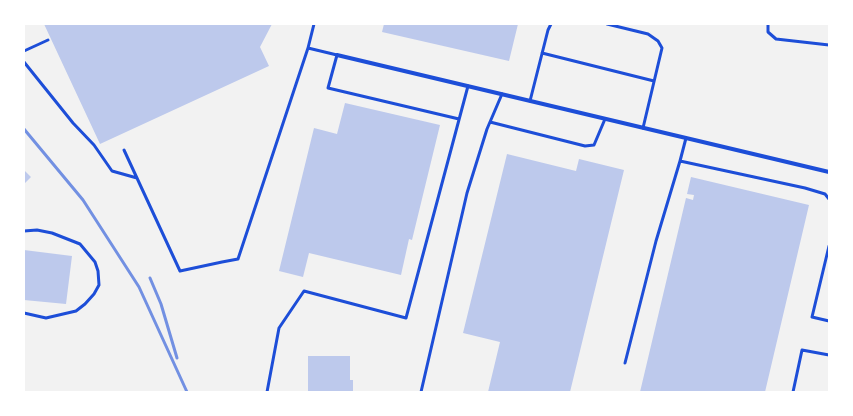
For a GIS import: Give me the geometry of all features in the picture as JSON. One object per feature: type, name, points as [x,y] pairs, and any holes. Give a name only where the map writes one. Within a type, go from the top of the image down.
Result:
[{"type":"street","points":[[338,55],[829,172]]},
{"type":"lane","points":[[124,150],[180,271],[238,259],[308,48],[314,24]]},
{"type":"lane","points":[[530,101],[548,30],[552,24]]},
{"type":"lane","points":[[607,24],[648,34],[658,41],[662,48],[643,128]]},
{"type":"lane","points":[[768,24],[768,32],[776,39],[829,45]]},
{"type":"lane","points":[[24,51],[48,40]]},
{"type":"lane","points":[[308,48],[338,55],[328,88],[459,119]]},
{"type":"lane","points":[[542,53],[654,81]]},
{"type":"lane","points":[[24,62],[73,123],[94,145],[112,171],[137,178]]},
{"type":"lane","points":[[268,392],[279,328],[304,291],[406,318],[468,86]]},
{"type":"lane","points":[[421,392],[467,193],[490,122],[502,94]]},
{"type":"lane","points":[[490,122],[585,146],[594,144],[605,119]]},
{"type":"lane","points":[[625,363],[656,241],[686,138]]},
{"type":"lane","points":[[680,160],[805,188],[825,194],[829,199]]},
{"type":"lane","points":[[24,231],[36,230],[52,233],[80,244],[95,262],[98,271],[99,285],[94,294],[76,311],[46,318],[24,313]]},
{"type":"lane","points":[[829,246],[812,317],[829,321]]},
{"type":"lane","points":[[793,392],[802,350],[829,355]]},
{"type":"building","points":[[44,24],[272,24],[260,47],[269,66],[100,144]]},
{"type":"building","points":[[384,24],[518,24],[509,61],[382,32]]},
{"type":"building","points":[[345,103],[440,125],[412,240],[409,239],[401,275],[309,253],[303,277],[279,271],[314,128],[337,134]]},
{"type":"building","points":[[507,154],[576,171],[579,159],[624,170],[570,392],[488,392],[500,342],[463,333]]},
{"type":"building","points":[[24,170],[31,177],[24,184]]},
{"type":"building","points":[[691,177],[809,205],[765,392],[640,392],[686,198],[693,200],[694,195],[687,194]]},
{"type":"building","points":[[24,250],[72,256],[66,304],[24,300]]},
{"type":"building","points":[[308,356],[350,356],[350,380],[353,380],[353,392],[308,392]]},
{"type":"railway","points":[[24,129],[83,200],[139,287],[187,392]]},
{"type":"railway","points":[[150,278],[161,304],[177,358]]}]
